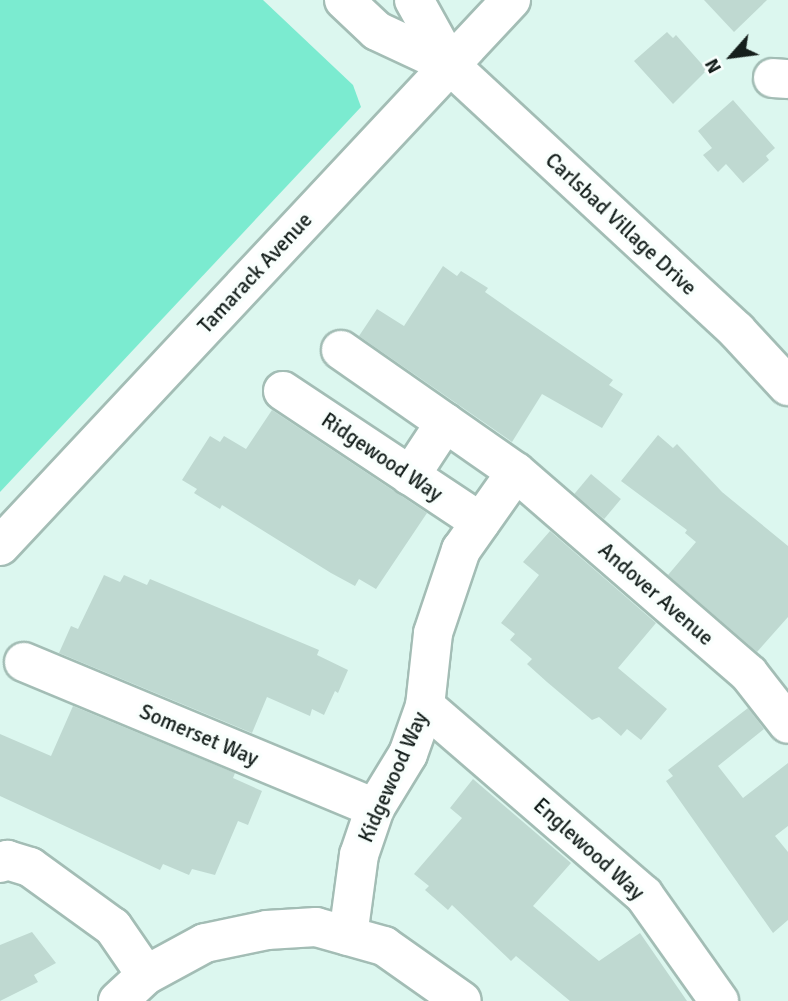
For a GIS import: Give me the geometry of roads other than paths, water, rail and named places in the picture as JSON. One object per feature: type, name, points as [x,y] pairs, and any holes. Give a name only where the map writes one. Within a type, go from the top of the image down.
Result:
[{"type":"street","name":"Carlsbad Village Drive","points":[[344,0],[377,30],[450,65],[737,331],[788,386]]},
{"type":"street","name":"Carlsbad Village Drive","points":[[414,0],[450,65]]},
{"type":"street","name":"Tamarack Avenue","points":[[0,546],[511,0]]},
{"type":"street","points":[[341,350],[516,472]]},
{"type":"street","name":"Ridgewood Way","points":[[283,391],[480,522]]},
{"type":"street","points":[[410,476],[445,423]]},
{"type":"street","name":"Kidgewood Way","points":[[348,936],[359,855],[375,808],[408,754],[425,706],[433,633],[461,550],[516,472]]},
{"type":"street","name":"Andover Avenue","points":[[516,472],[749,674],[788,724]]},
{"type":"street","name":"Somerset Way","points":[[24,662],[375,808]]},
{"type":"street","name":"Englewood Way","points":[[425,706],[644,895],[719,1001]]},
{"type":"street","points":[[0,863],[7,860],[30,867],[113,927],[146,975]]},
{"type":"street","points":[[117,1001],[146,975],[205,943],[267,930],[316,927],[384,946],[462,1001]]}]
